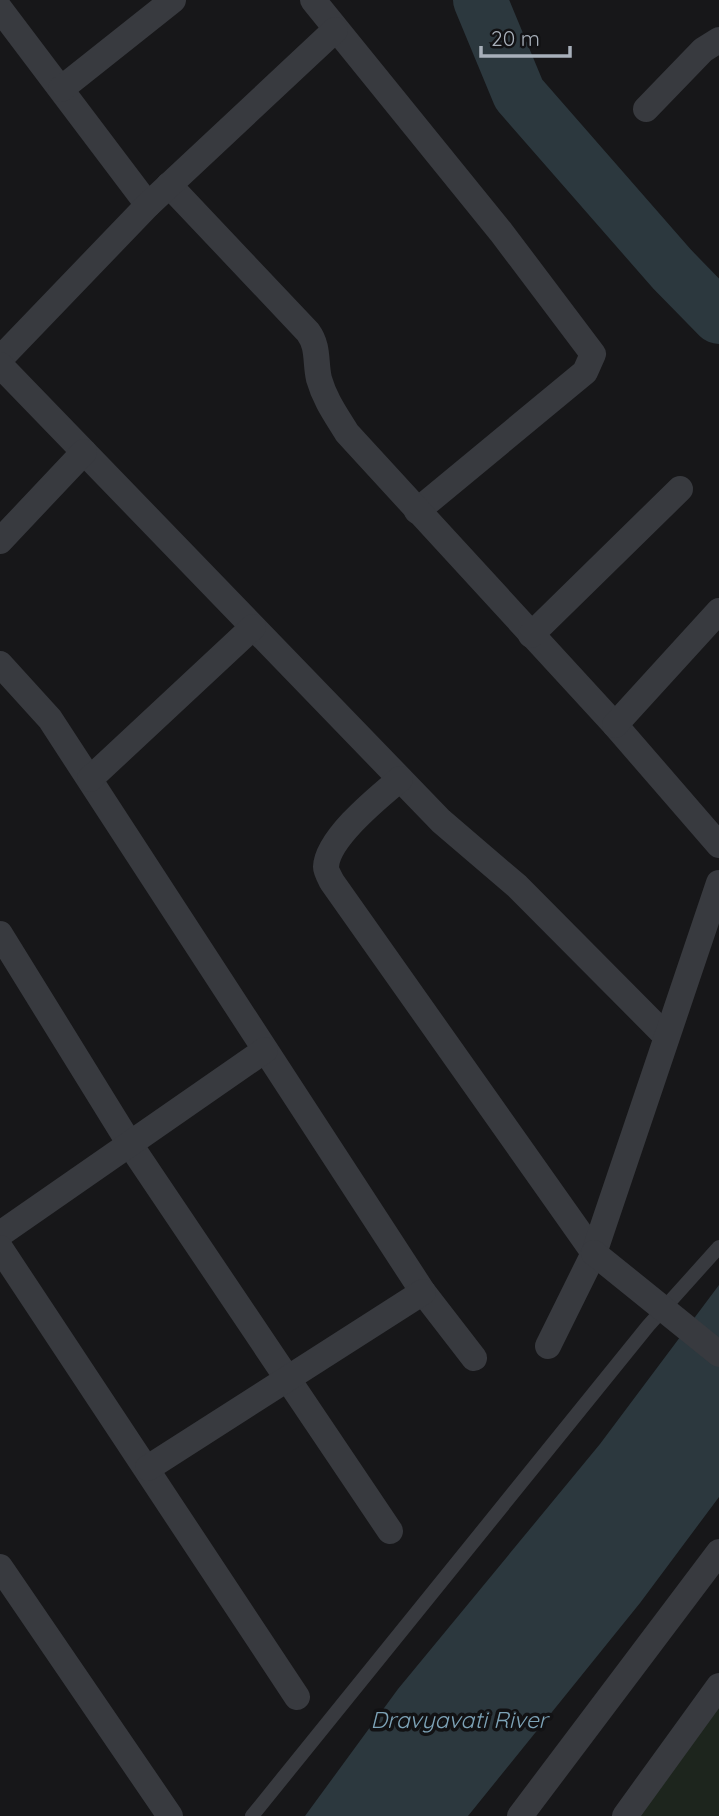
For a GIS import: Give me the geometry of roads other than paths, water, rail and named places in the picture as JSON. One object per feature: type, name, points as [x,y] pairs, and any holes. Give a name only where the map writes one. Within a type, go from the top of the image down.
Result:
[{"type":"street","points":[[61,89],[173,0]]},
{"type":"street","points":[[313,0],[501,232],[593,355],[585,372],[417,512]]},
{"type":"street","points":[[0,9],[148,205]]},
{"type":"street","points":[[0,359],[148,205],[335,30]]},
{"type":"street","points":[[646,109],[703,50],[719,40]]},
{"type":"street","points":[[169,185],[309,331],[315,342],[319,376],[326,401],[347,433],[615,726],[719,845]]},
{"type":"street","points":[[0,365],[441,821],[517,886],[665,1035]]},
{"type":"street","points":[[0,541],[84,452]]},
{"type":"street","points":[[531,635],[680,489]]},
{"type":"street","points":[[615,726],[719,611]]},
{"type":"street","points":[[90,779],[253,627]]},
{"type":"street","points":[[0,664],[50,719],[423,1292],[474,1358]]},
{"type":"street","points":[[400,779],[359,815],[330,853],[326,868],[332,882],[594,1253],[719,1354]]},
{"type":"street","points":[[548,1346],[594,1253],[665,1035],[719,883]]},
{"type":"street","points":[[0,934],[131,1146],[390,1531]]},
{"type":"street","points":[[0,1234],[131,1146],[265,1049]]},
{"type":"street","points":[[0,1248],[297,1697]]},
{"type":"street","points":[[148,1468],[423,1292]]},
{"type":"street","points":[[520,1816],[719,1552]]},
{"type":"street","points":[[0,1567],[170,1816]]},
{"type":"street","points":[[625,1816],[719,1686]]},
{"type":"lane","points":[[252,1816],[648,1326],[719,1247]]},
{"type":"water","name":"Dravyavati River","points":[[719,1285],[719,1497],[640,1603],[468,1816],[305,1816],[398,1689],[600,1444]]},
{"type":"waterway","points":[[480,0],[519,94],[672,269],[719,317]]}]
